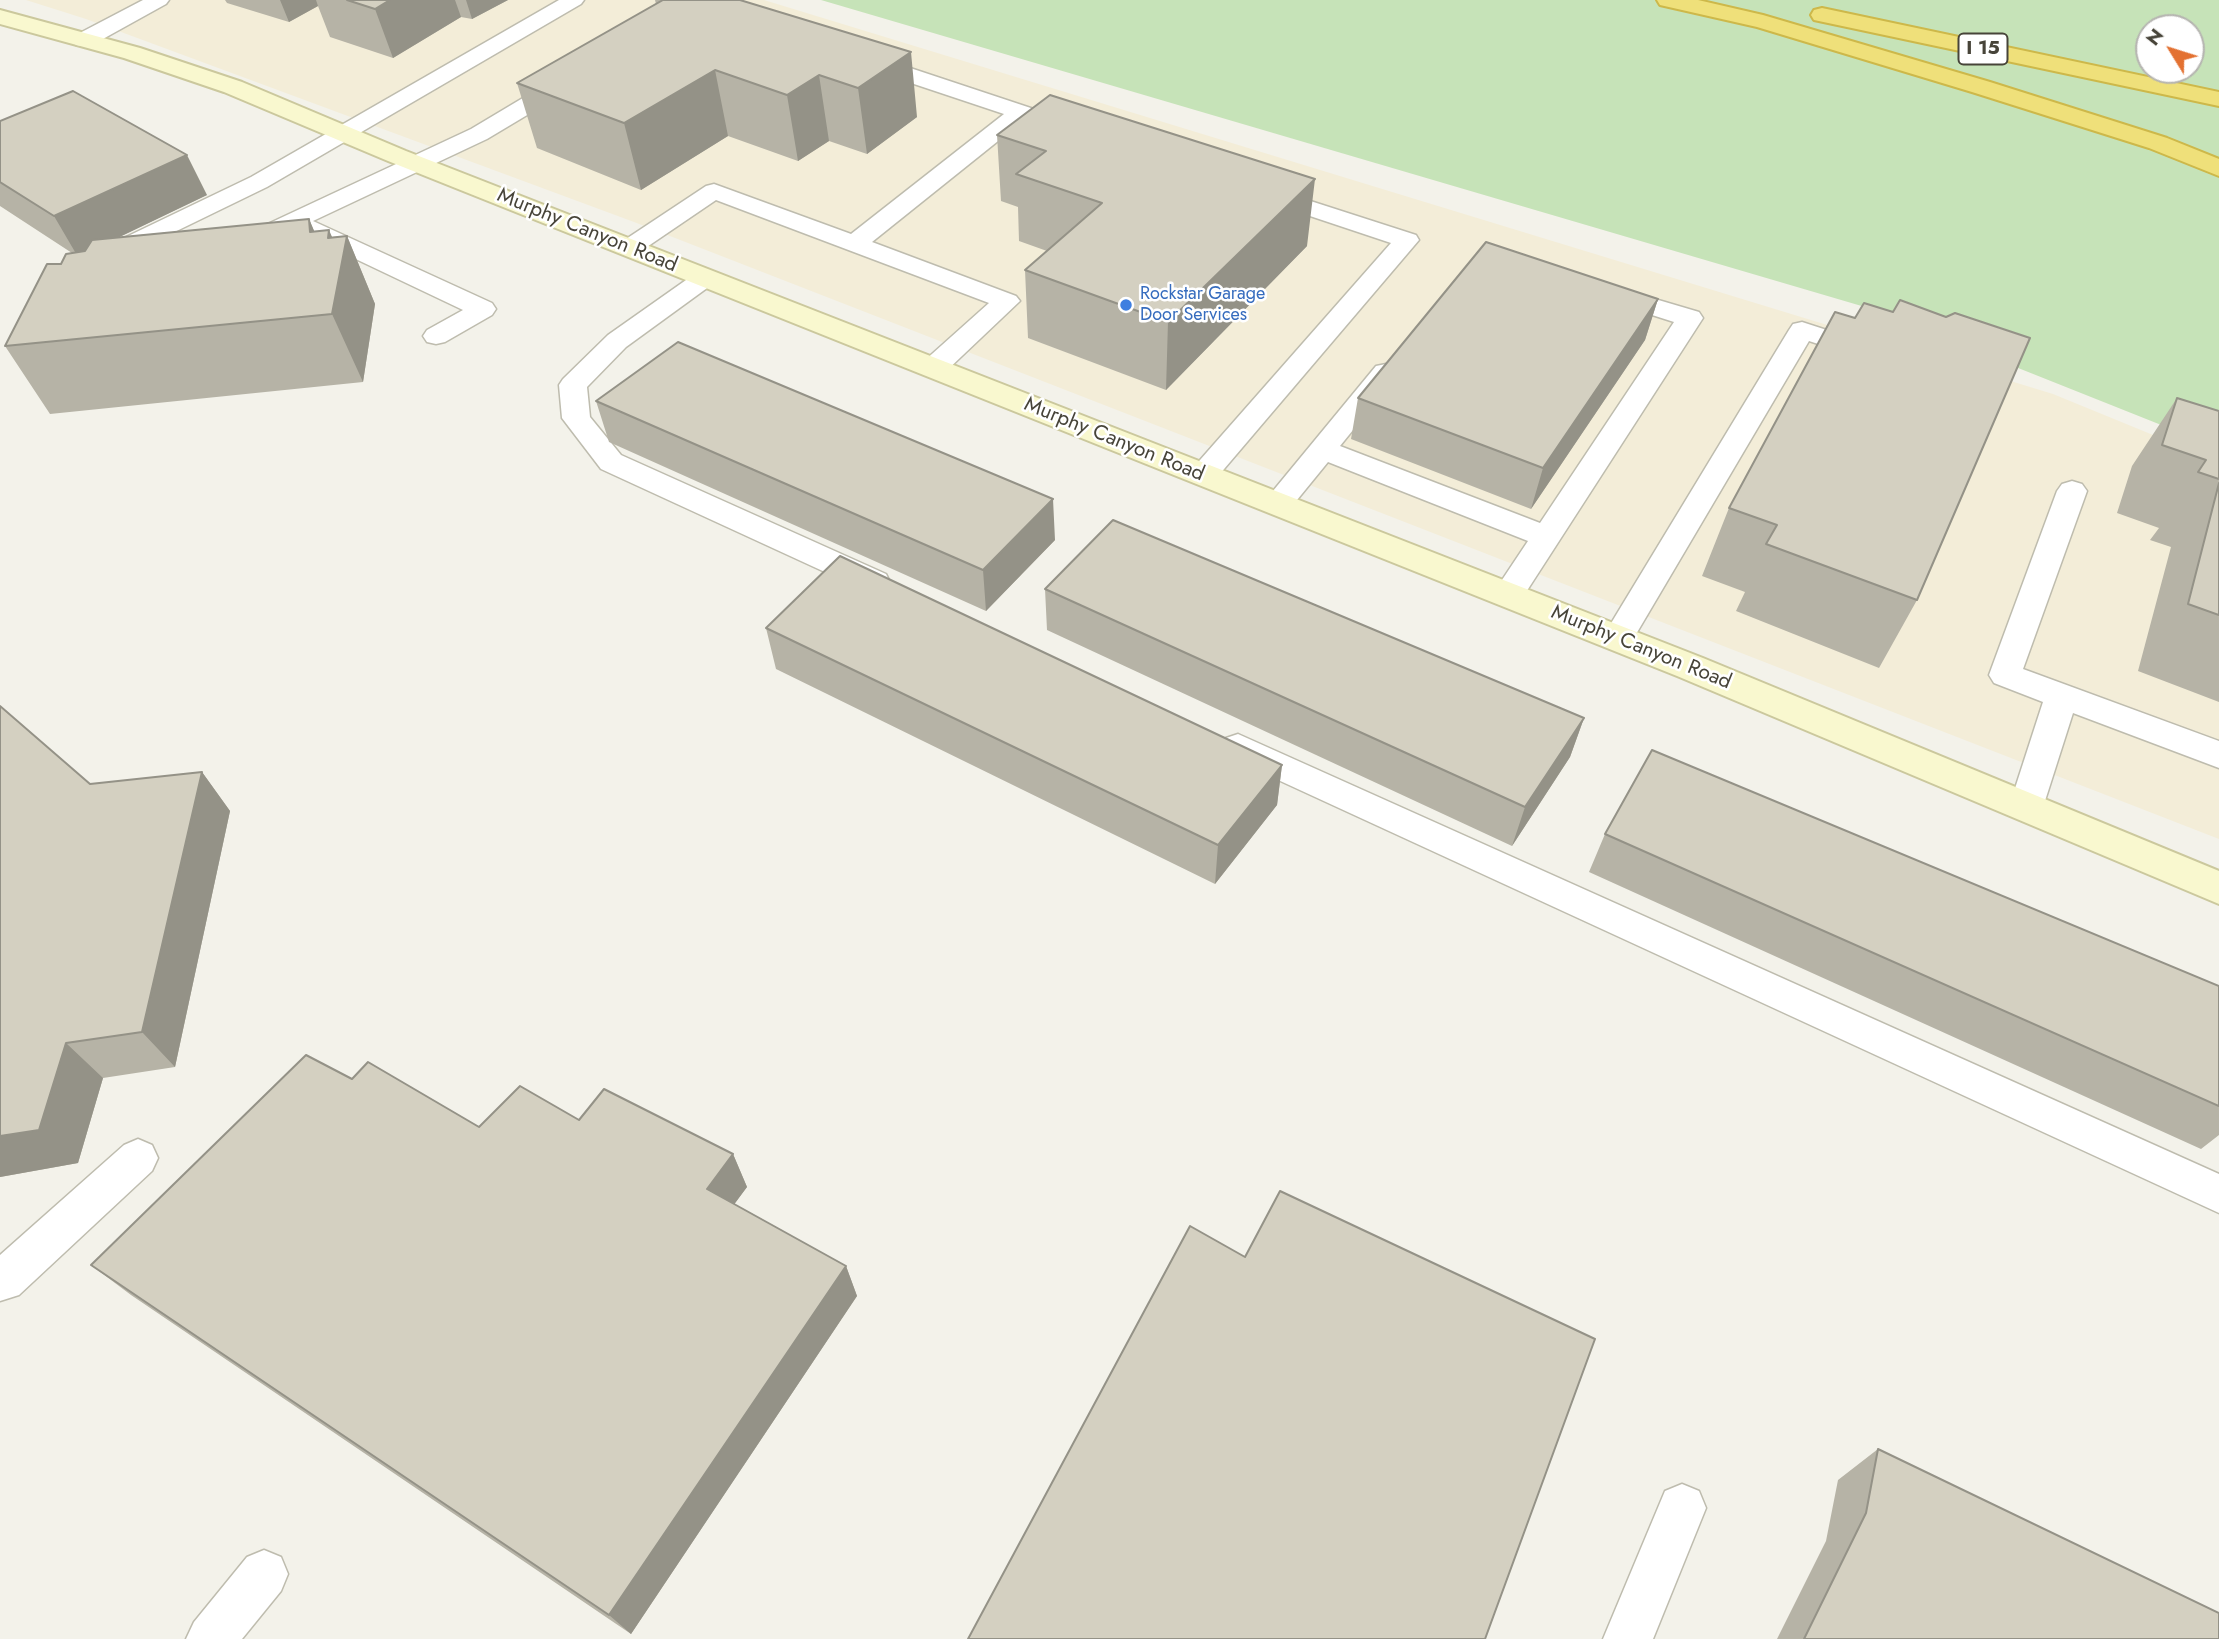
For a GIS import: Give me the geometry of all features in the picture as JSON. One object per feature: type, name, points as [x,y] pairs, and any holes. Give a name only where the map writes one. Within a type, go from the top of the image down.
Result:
[{"type":"highway","points":[[1668,0],[1763,22],[1981,87],[2158,143],[2219,168]]},
{"type":"highway","name":"I 15","points":[[1748,0],[2219,99]]},
{"type":"main road","name":"Murphy Canyon Road","points":[[0,17],[84,40],[233,87],[415,163],[1618,638],[2219,888]]},
{"type":"lane","points":[[84,40],[159,0]]},
{"type":"lane","points":[[102,257],[259,182],[574,0]]},
{"type":"lane","points":[[852,56],[1098,138]]},
{"type":"lane","points":[[233,250],[479,134],[582,73]]},
{"type":"lane","points":[[855,243],[1020,112]]},
{"type":"lane","points":[[1203,475],[1407,240],[1239,185]]},
{"type":"lane","points":[[629,248],[714,191],[1007,301],[933,368]]},
{"type":"lane","points":[[294,221],[483,309],[436,336]]},
{"type":"lane","points":[[705,278],[617,341],[573,385],[576,418],[611,462],[903,594]]},
{"type":"lane","points":[[1508,595],[1690,318],[1586,286]]},
{"type":"lane","points":[[1618,638],[1802,330],[1890,359]]},
{"type":"lane","points":[[1278,504],[1399,357]]},
{"type":"lane","points":[[1323,450],[1546,537]]},
{"type":"lane","points":[[2072,491],[2005,676],[2219,755]]},
{"type":"lane","points":[[2026,807],[2062,696]]},
{"type":"lane","points":[[1206,733],[2219,1194]]},
{"type":"lane","points":[[0,1280],[4,1280],[138,1158]]},
{"type":"lane","points":[[1628,1639],[1682,1508]]},
{"type":"lane","points":[[211,1639],[264,1574]]},
{"type":"shaded area","points":[[26,0],[764,0],[2053,394],[2219,462],[2219,839],[634,222],[86,19]]},
{"type":"green space","points":[[821,0],[2219,0],[2219,448],[1865,307]]},
{"type":"building","points":[[347,0],[390,0],[375,9]]},
{"type":"building","points":[[663,0],[740,0],[911,52],[858,88],[819,75],[787,95],[715,70],[624,123],[517,83]]},
{"type":"building","points":[[73,91],[187,155],[54,216],[0,182],[0,121]]},
{"type":"building","points":[[1050,95],[1315,179],[1168,322],[1025,270],[1102,203],[1016,174],[1046,151],[997,135]]},
{"type":"building","points":[[309,219],[310,232],[329,230],[328,238],[347,236],[332,314],[5,346],[47,264],[61,264],[66,254],[85,251],[92,240]]},
{"type":"building","points":[[1486,242],[1658,299],[1543,468],[1358,398]]},
{"type":"building","points":[[1900,300],[1946,317],[1955,313],[2030,338],[1917,600],[1766,544],[1777,525],[1729,508],[1835,312],[1855,318],[1864,303],[1893,312]]},
{"type":"building","points":[[678,342],[1053,499],[983,570],[596,401]]},
{"type":"building","points":[[2177,398],[2219,411],[2219,479],[2198,472],[2206,460],[2162,445]]},
{"type":"building","points":[[2219,483],[2219,615],[2188,604]]},
{"type":"building","points":[[1113,520],[1584,718],[1525,807],[1045,589]]},
{"type":"building","points":[[840,556],[1282,765],[1218,845],[766,628]]},
{"type":"building","points":[[0,706],[90,784],[202,772],[142,1032],[66,1043],[39,1130],[0,1136]]},
{"type":"building","points":[[1652,750],[2219,986],[2219,1106],[1605,834]]},
{"type":"building","points":[[306,1055],[352,1079],[368,1062],[479,1127],[520,1086],[579,1120],[604,1089],[733,1154],[707,1189],[846,1266],[609,1615],[91,1265]]},
{"type":"building","points":[[1280,1191],[1595,1339],[1485,1639],[968,1639],[1190,1226],[1245,1257]]},
{"type":"building","points":[[1878,1449],[2219,1613],[2219,1639],[1804,1639],[1866,1513]]},
{"type":"place","name":"Rockstar Garage Door Services","points":[[1126,305]]}]
